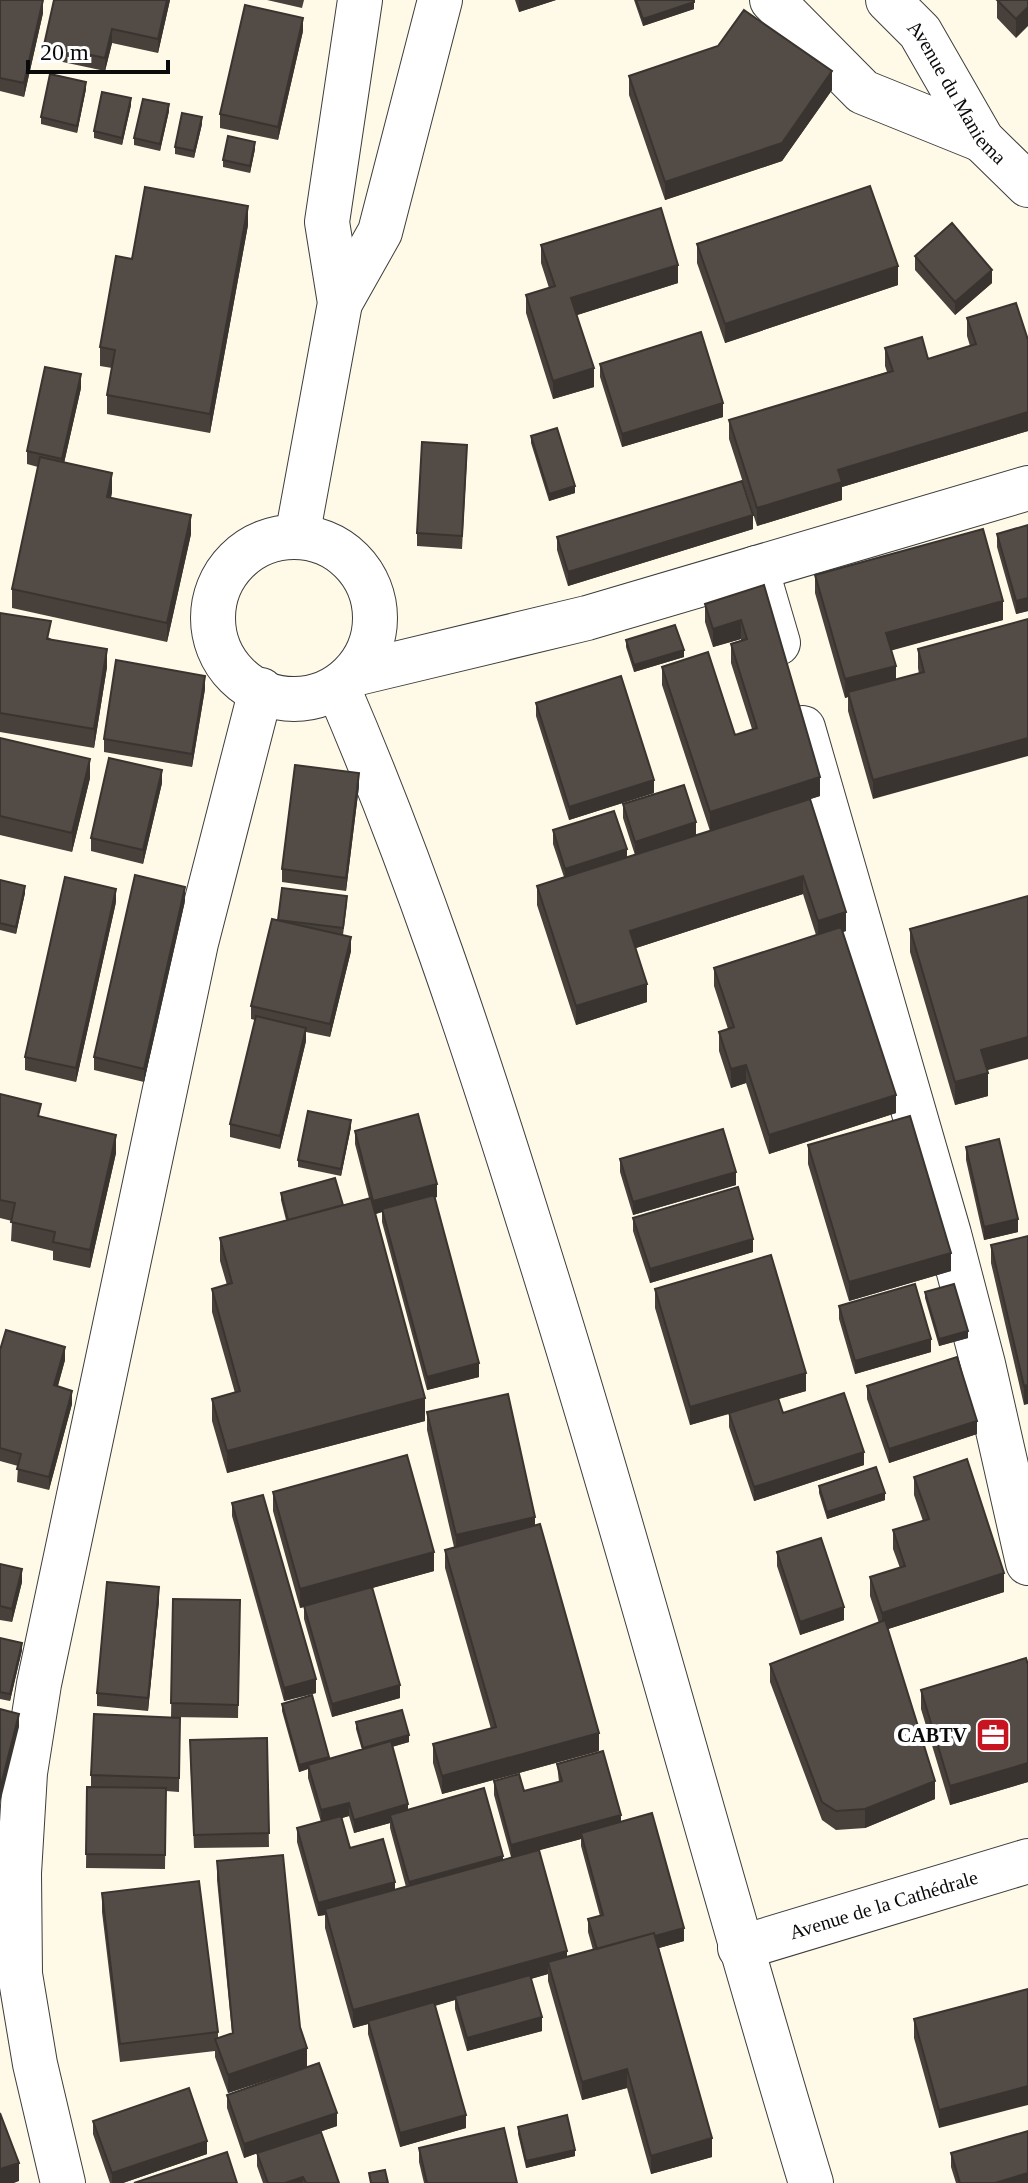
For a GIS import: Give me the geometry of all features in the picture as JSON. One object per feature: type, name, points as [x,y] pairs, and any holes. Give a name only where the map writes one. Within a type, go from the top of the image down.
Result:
[{"type":"street","points":[[340,303],[327,222],[360,0]]},
{"type":"street","points":[[297,537],[340,303],[380,232],[440,0]]},
{"type":"street","points":[[772,0],[863,92],[982,140]]},
{"type":"street","name":"Avenue du Maniema","points":[[888,0],[920,32],[982,140],[1028,185]]},
{"type":"street","points":[[346,681],[369,652],[376,627],[374,600],[364,575],[346,556],[323,542],[297,537],[268,541],[242,554],[223,576],[213,603],[214,632],[224,660],[242,682],[294,700],[320,696],[346,681],[587,618],[1028,488]]},
{"type":"street","points":[[756,568],[949,1234],[983,1364],[1028,1563]]},
{"type":"street","points":[[346,681],[503,1138],[590,1414],[740,1948],[811,2183]]},
{"type":"street","points":[[63,2183],[35,2064],[20,1974],[19,1873],[25,1773],[39,1684],[193,958],[261,690]]},
{"type":"street","name":"Avenue de la Cathédrale","points":[[740,1948],[1028,1861]]},
{"type":"building","points":[[0,0],[43,0],[24,83],[0,78]]},
{"type":"building","points":[[54,0],[167,0],[158,39],[112,29],[105,58],[44,45]]},
{"type":"building","points":[[636,0],[694,0],[694,2],[643,19]]},
{"type":"building","points":[[997,0],[1028,0],[1028,7],[1016,19]]},
{"type":"building","points":[[245,5],[303,18],[278,127],[220,114]]},
{"type":"building","points":[[744,10],[832,71],[782,143],[665,182],[629,76],[718,46]]},
{"type":"building","points":[[50,74],[86,82],[77,126],[41,117]]},
{"type":"building","points":[[102,92],[131,98],[122,138],[94,131]]},
{"type":"building","points":[[143,99],[169,104],[160,144],[134,138]]},
{"type":"building","points":[[182,113],[202,117],[194,151],[175,147]]},
{"type":"building","points":[[228,136],[255,142],[250,166],[223,160]]},
{"type":"building","points":[[870,186],[898,266],[725,324],[697,244]]},
{"type":"building","points":[[145,187],[248,206],[210,414],[107,395],[115,350],[100,347],[116,256],[132,259]]},
{"type":"building","points":[[661,208],[678,265],[571,298],[594,368],[553,381],[526,295],[555,286],[541,245]]},
{"type":"building","points":[[952,223],[992,270],[955,302],[915,256]]},
{"type":"building","points":[[1016,303],[1028,340],[1028,412],[838,470],[842,482],[757,508],[729,420],[893,371],[885,348],[922,337],[928,359],[976,344],[967,318]]},
{"type":"building","points":[[701,332],[723,403],[622,434],[600,364]]},
{"type":"building","points":[[45,367],[81,374],[62,459],[27,451]]},
{"type":"building","points":[[557,428],[575,486],[549,494],[531,436]]},
{"type":"building","points":[[422,442],[467,445],[462,536],[417,533]]},
{"type":"building","points":[[40,457],[112,473],[107,497],[191,515],[167,623],[12,589]]},
{"type":"building","points":[[742,481],[753,515],[568,572],[557,537]]},
{"type":"building","points":[[1028,525],[1028,598],[1016,601],[997,534]]},
{"type":"building","points":[[983,529],[1003,601],[886,633],[896,666],[845,679],[815,575]]},
{"type":"building","points":[[764,585],[820,777],[710,812],[662,667],[708,652],[735,735],[757,728],[731,644],[747,639],[741,620],[713,629],[705,604]]},
{"type":"building","points":[[0,613],[51,621],[47,639],[107,649],[94,729],[0,713]]},
{"type":"building","points":[[1028,619],[1028,738],[873,780],[848,692],[924,672],[918,649]]},
{"type":"building","points":[[675,625],[684,650],[634,665],[626,640]]},
{"type":"building","points":[[116,660],[205,676],[192,754],[104,739]]},
{"type":"building","points":[[621,676],[654,780],[569,807],[536,703]]},
{"type":"building","points":[[0,738],[90,759],[72,833],[0,816]]},
{"type":"building","points":[[109,758],[162,770],[143,850],[91,838]]},
{"type":"building","points":[[295,765],[359,773],[346,878],[282,869]]},
{"type":"building","points":[[684,785],[696,822],[635,842],[623,804]]},
{"type":"building","points":[[810,799],[846,912],[818,921],[803,876],[630,931],[647,984],[576,1006],[537,886]]},
{"type":"building","points":[[614,811],[627,849],[565,869],[553,830]]},
{"type":"building","points":[[135,875],[185,887],[144,1069],[94,1057]]},
{"type":"building","points":[[65,877],[116,889],[76,1068],[25,1057]]},
{"type":"building","points":[[0,880],[25,886],[16,927],[0,923]]},
{"type":"building","points":[[282,888],[347,896],[343,928],[278,920]]},
{"type":"building","points":[[1028,896],[1028,1037],[981,1050],[988,1073],[955,1082],[910,929]]},
{"type":"building","points":[[272,919],[351,937],[330,1024],[251,1006]]},
{"type":"building","points":[[841,927],[896,1095],[769,1135],[746,1065],[731,1069],[719,1032],[734,1027],[714,968]]},
{"type":"building","points":[[256,1016],[306,1028],[280,1136],[230,1124]]},
{"type":"building","points":[[0,1094],[41,1104],[38,1116],[116,1135],[90,1250],[53,1242],[55,1232],[11,1222],[15,1203],[0,1200]]},
{"type":"building","points":[[308,1111],[351,1120],[341,1169],[298,1160]]},
{"type":"building","points":[[418,1114],[437,1184],[373,1201],[355,1131]]},
{"type":"building","points":[[910,1116],[951,1253],[849,1282],[808,1145]]},
{"type":"building","points":[[723,1129],[736,1172],[633,1202],[620,1159]]},
{"type":"building","points":[[999,1139],[1018,1219],[984,1227],[966,1147]]},
{"type":"building","points":[[335,1178],[343,1205],[288,1220],[281,1193]]},
{"type":"building","points":[[738,1187],[753,1239],[650,1269],[633,1218]]},
{"type":"building","points":[[434,1195],[479,1363],[427,1377],[382,1209]]},
{"type":"building","points":[[371,1198],[425,1398],[227,1451],[212,1399],[240,1391],[212,1289],[232,1283],[220,1238]]},
{"type":"building","points":[[1028,1236],[1028,1385],[1024,1386],[991,1245]]},
{"type":"building","points":[[771,1255],[806,1373],[690,1407],[655,1289]]},
{"type":"building","points":[[915,1284],[931,1339],[855,1361],[839,1306]]},
{"type":"building","points":[[954,1284],[968,1331],[939,1339],[925,1292]]},
{"type":"building","points":[[6,1330],[65,1347],[54,1385],[72,1391],[49,1477],[17,1469],[21,1454],[0,1448],[0,1350]]},
{"type":"building","points":[[957,1357],[977,1421],[889,1449],[867,1386]]},
{"type":"building","points":[[844,1393],[864,1452],[754,1487],[729,1413],[778,1398],[783,1413]]},
{"type":"building","points":[[508,1394],[535,1517],[456,1535],[427,1412]]},
{"type":"building","points":[[407,1455],[434,1552],[300,1589],[273,1492]]},
{"type":"building","points":[[967,1459],[1004,1573],[882,1613],[870,1577],[905,1566],[893,1530],[929,1519],[914,1477]]},
{"type":"building","points":[[876,1467],[885,1493],[827,1512],[819,1486]]},
{"type":"building","points":[[263,1495],[316,1679],[284,1688],[232,1503]]},
{"type":"building","points":[[540,1524],[599,1733],[442,1776],[433,1744],[496,1727],[445,1550]]},
{"type":"building","points":[[821,1538],[844,1607],[800,1622],[777,1552]]},
{"type":"building","points":[[0,1564],[22,1569],[12,1609],[0,1606]]},
{"type":"building","points":[[107,1582],[159,1587],[148,1698],[97,1693]]},
{"type":"building","points":[[372,1587],[400,1685],[332,1704],[304,1606]]},
{"type":"building","points":[[173,1599],[240,1600],[238,1705],[171,1703]]},
{"type":"building","points":[[885,1620],[935,1781],[865,1809],[836,1811],[822,1802],[770,1664]]},
{"type":"building","points":[[0,1638],[22,1643],[10,1694],[0,1692]]},
{"type":"building","points":[[1026,1658],[1028,1763],[950,1786],[921,1690]]},
{"type":"building","points":[[312,1695],[329,1757],[299,1765],[282,1704]]},
{"type":"building","points":[[0,1709],[19,1714],[0,1789]]},
{"type":"building","points":[[402,1710],[409,1735],[363,1748],[356,1722]]},
{"type":"building","points":[[94,1714],[180,1718],[179,1778],[91,1775]]},
{"type":"building","points":[[267,1738],[269,1833],[194,1835],[190,1740]]},
{"type":"building","points":[[391,1741],[408,1804],[354,1820],[349,1803],[321,1810],[308,1765]]},
{"type":"building","points":[[603,1751],[621,1815],[511,1845],[494,1781],[519,1774],[524,1791],[562,1781],[557,1764]]},
{"type":"building","points":[[87,1787],[166,1788],[165,1855],[86,1854]]},
{"type":"building","points":[[484,1788],[503,1856],[409,1882],[390,1815]]},
{"type":"building","points":[[652,1813],[684,1928],[597,1949],[588,1919],[603,1915],[581,1833]]},
{"type":"building","points":[[341,1816],[350,1848],[383,1839],[395,1882],[318,1903],[297,1828]]},
{"type":"building","points":[[539,1850],[567,1951],[353,2010],[325,1909]]},
{"type":"building","points":[[283,1855],[300,2027],[307,2048],[228,2075],[215,2039],[233,2033],[217,1861]]},
{"type":"building","points":[[199,1881],[218,2032],[120,2044],[102,1893]]},
{"type":"building","points":[[654,1933],[712,2138],[651,2156],[627,2069],[582,2082],[548,1962]]},
{"type":"building","points":[[530,1975],[542,2017],[467,2038],[455,1996]]},
{"type":"building","points":[[1028,1989],[1028,2086],[939,2110],[914,2019]]},
{"type":"building","points":[[434,2002],[466,2115],[400,2133],[368,2021]]},
{"type":"building","points":[[319,2063],[337,2113],[244,2144],[227,2095]]},
{"type":"building","points":[[189,2088],[207,2141],[112,2173],[93,2121]]},
{"type":"building","points":[[0,2113],[19,2163],[0,2169]]},
{"type":"building","points":[[567,2115],[575,2150],[526,2161],[518,2127]]},
{"type":"building","points":[[504,2128],[517,2183],[427,2183],[419,2148]]},
{"type":"building","points":[[1028,2131],[1028,2173],[995,2183],[960,2183],[951,2153]]},
{"type":"building","points":[[321,2132],[339,2183],[306,2183],[303,2177],[285,2183],[268,2183],[257,2153]]},
{"type":"building","points":[[227,2152],[237,2183],[134,2183]]},
{"type":"building","points":[[385,2170],[388,2183],[371,2183],[369,2173]]},
{"type":"place","name":"CABTV","points":[[993,1735]]}]
